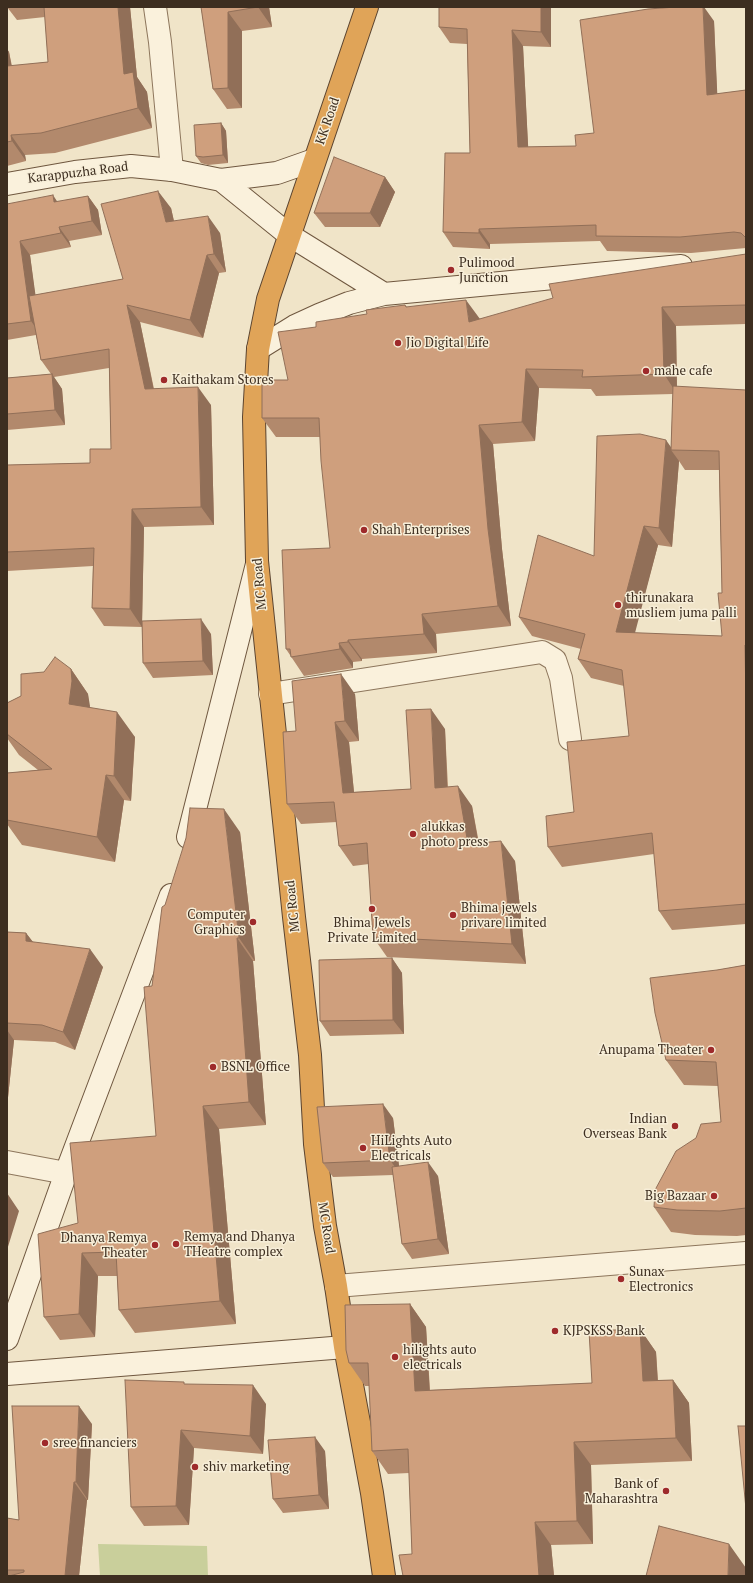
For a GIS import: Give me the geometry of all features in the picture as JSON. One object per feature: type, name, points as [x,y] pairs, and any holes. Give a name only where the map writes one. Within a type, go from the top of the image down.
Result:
[{"type":"highway","name":"KK Road","points":[[289,236],[367,7]]},
{"type":"highway","name":"MC Road","points":[[289,236],[268,299],[258,349],[254,417],[257,561],[270,694],[310,1055],[315,1144],[325,1226],[345,1347],[372,1494],[384,1576]]},
{"type":"main road","points":[[155,7],[160,42],[172,170]]},
{"type":"main road","name":"Karappuzha Road","points":[[7,184],[75,172],[131,166],[172,170],[221,180],[277,173],[314,160]]},
{"type":"main road","name":"Karappuzha Road","points":[[221,180],[289,236],[384,294]]},
{"type":"main road","points":[[258,349],[295,326],[319,315],[350,303],[384,294],[699,264]]},
{"type":"main road","points":[[184,853],[257,561]]},
{"type":"main road","points":[[270,694],[542,652],[555,660],[561,678],[570,739]]},
{"type":"main road","points":[[7,1339],[66,1173],[178,876]]},
{"type":"main road","points":[[7,1162],[66,1173]]},
{"type":"main road","points":[[336,1286],[746,1253]]},
{"type":"main road","points":[[7,1374],[345,1347]]},
{"type":"green space","points":[[98,1544],[207,1546],[208,1576],[100,1576]]},
{"type":"building","points":[[44,7],[118,7],[124,74],[133,72],[138,108],[41,133],[11,135],[12,141],[7,142],[7,66],[48,62]]},
{"type":"building","points":[[201,7],[258,7],[228,12],[228,88],[213,89]]},
{"type":"building","points":[[439,7],[541,7],[541,32],[512,30],[518,147],[576,146],[575,135],[594,133],[580,20],[648,9],[703,7],[707,95],[746,90],[746,238],[741,233],[734,232],[680,237],[596,236],[596,225],[479,229],[479,233],[443,232],[445,153],[470,153],[467,29],[439,27]]},
{"type":"building","points":[[221,123],[223,155],[203,157],[196,156],[194,125]]},
{"type":"building","points":[[334,157],[385,177],[370,213],[314,213]]},
{"type":"building","points":[[158,191],[166,222],[208,216],[214,254],[207,255],[190,320],[127,305],[145,389],[198,387],[201,507],[132,509],[130,609],[92,608],[94,548],[7,552],[7,465],[90,463],[90,449],[111,449],[109,349],[41,360],[29,296],[123,279],[101,204]]},
{"type":"building","points":[[53,195],[54,202],[88,196],[92,221],[59,227],[61,233],[20,241],[31,321],[7,324],[7,204]]},
{"type":"building","points":[[746,254],[746,305],[662,307],[664,374],[582,377],[583,370],[526,369],[522,422],[479,425],[488,529],[498,606],[422,614],[424,634],[348,640],[348,642],[339,643],[340,649],[291,657],[290,649],[286,649],[282,550],[330,548],[321,461],[319,418],[262,418],[262,380],[288,380],[278,332],[316,327],[316,322],[367,314],[366,310],[466,300],[469,322],[553,298],[549,284]]},
{"type":"building","points":[[52,374],[55,410],[7,414],[7,378]]},
{"type":"building","points":[[673,386],[746,390],[746,904],[659,911],[652,833],[548,847],[546,816],[574,812],[567,742],[629,736],[622,670],[578,659],[585,634],[519,617],[538,535],[594,556],[597,436],[640,434],[666,440],[659,528],[644,526],[616,632],[722,636],[718,593],[722,593],[719,451],[671,450]]},
{"type":"building","points":[[201,619],[203,661],[143,663],[142,621]]},
{"type":"building","points":[[55,657],[71,669],[72,681],[69,704],[117,712],[114,776],[106,775],[97,837],[7,820],[7,773],[52,769],[7,734],[7,703],[21,696],[21,674],[44,672]]},
{"type":"building","points":[[341,674],[345,721],[335,722],[343,793],[411,789],[406,710],[431,709],[435,788],[458,786],[468,844],[501,841],[512,944],[373,937],[367,843],[339,846],[334,802],[287,804],[283,732],[296,731],[292,681]]},
{"type":"building","points":[[190,808],[224,809],[239,938],[237,938],[249,1102],[203,1106],[220,1301],[119,1310],[116,1252],[82,1253],[79,1314],[44,1317],[38,1234],[78,1223],[70,1143],[156,1136],[144,987],[152,986],[162,907],[165,905],[186,838]]},
{"type":"building","points":[[7,932],[26,933],[26,941],[90,949],[63,1032],[42,1025],[7,1023]]},
{"type":"building","points":[[392,958],[393,1020],[320,1021],[319,960]]},
{"type":"building","points":[[746,965],[746,1208],[720,1211],[677,1210],[654,1207],[655,1190],[676,1151],[696,1138],[701,1124],[721,1122],[716,1062],[666,1060],[655,1013],[650,978]]},
{"type":"building","name":"HiLights Auto Electricals","points":[[383,1104],[390,1160],[323,1163],[317,1107]]},
{"type":"building","points":[[428,1162],[438,1239],[402,1244],[392,1167]]},
{"type":"building","points":[[410,1304],[415,1391],[592,1383],[589,1331],[640,1329],[643,1381],[673,1380],[676,1438],[574,1442],[577,1521],[535,1522],[539,1576],[403,1576],[399,1555],[412,1554],[408,1449],[372,1451],[368,1363],[349,1363],[346,1350],[345,1305]]},
{"type":"building","points":[[125,1380],[184,1382],[184,1384],[253,1385],[250,1436],[181,1430],[176,1506],[131,1507]]},
{"type":"building","points":[[12,1406],[79,1406],[76,1482],[74,1482],[65,1576],[9,1576],[24,1572],[24,1570],[7,1570],[7,1518],[19,1520]]},
{"type":"building","points":[[738,1426],[746,1426],[746,1509]]},
{"type":"building","points":[[315,1437],[319,1495],[273,1499],[268,1440]]},
{"type":"building","points":[[659,1526],[729,1544],[728,1576],[646,1576]]},
{"type":"place","name":"Pulimood Junction","points":[[451,270]]},
{"type":"place","name":"Jio Digital Life","points":[[398,343]]},
{"type":"place","name":"mahe cafe","points":[[646,371]]},
{"type":"place","name":"Kaithakam Stores","points":[[164,380]]},
{"type":"place","name":"Shah Enterprises","points":[[364,530]]},
{"type":"place","name":"thirunakara musliem juma palli","points":[[618,605]]},
{"type":"place","name":"alukkas photo press","points":[[413,834]]},
{"type":"place","name":"Bhima Jewels Private Limited","points":[[372,909]]},
{"type":"place","name":"Bhima jewels privare limited","points":[[453,915]]},
{"type":"place","name":"Computer Graphics","points":[[253,922]]},
{"type":"place","name":"Anupama Theater","points":[[711,1050]]},
{"type":"place","name":"BSNL Office","points":[[213,1067]]},
{"type":"place","name":"Indian Overseas Bank","points":[[675,1126]]},
{"type":"place","name":"HiLights Auto Electricals","points":[[363,1148]]},
{"type":"place","name":"Big Bazaar","points":[[714,1196]]},
{"type":"place","name":"Remya and Dhanya THeatre complex","points":[[176,1244]]},
{"type":"place","name":"Dhanya Remya Theater","points":[[155,1245]]},
{"type":"place","name":"Sunax Electronics","points":[[621,1279]]},
{"type":"place","name":"KJPSKSS Bank","points":[[555,1331]]},
{"type":"place","name":"hilights auto electricals","points":[[395,1357]]},
{"type":"place","name":"sree financiers","points":[[45,1443]]},
{"type":"place","name":"shiv marketing","points":[[195,1467]]},
{"type":"place","name":"Bank of Maharashtra","points":[[666,1491]]}]
